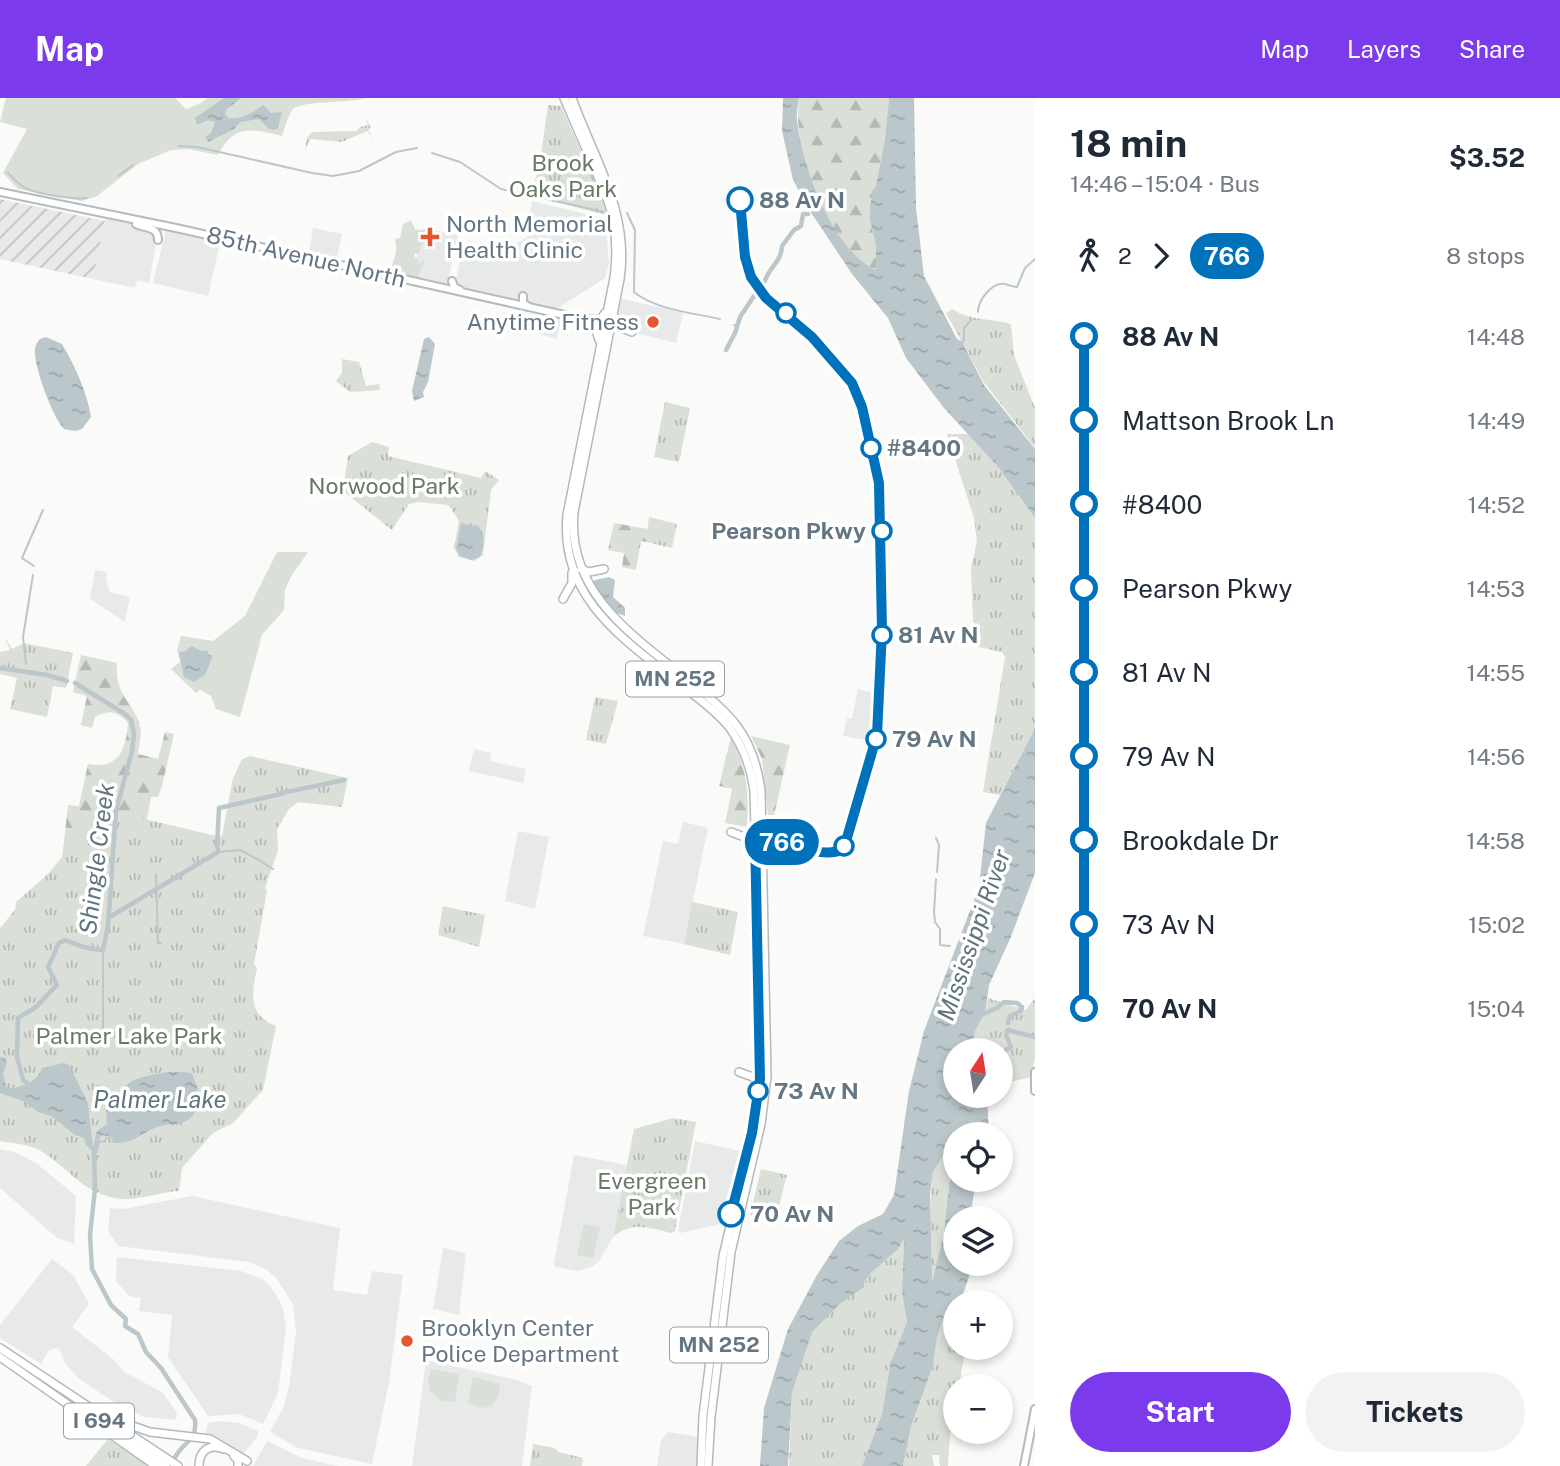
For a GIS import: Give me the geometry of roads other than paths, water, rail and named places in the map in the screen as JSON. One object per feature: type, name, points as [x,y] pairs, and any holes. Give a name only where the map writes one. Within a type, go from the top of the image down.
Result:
[{"type":"highway","name":"MN 252","points":[[564,98],[612,211],[616,251],[607,328],[573,512],[573,538],[579,565],[589,588],[612,617],[714,702],[736,724],[749,746],[758,770],[761,791],[768,1051],[766,1088],[758,1138],[730,1257],[712,1406],[708,1466]]},
{"type":"highway","name":"MN 252","points":[[572,101],[611,192],[619,218],[622,261],[613,311],[597,360],[569,502],[567,545],[573,572],[583,593],[607,623],[723,720],[745,754],[754,789],[761,1051],[759,1086],[752,1133],[724,1251],[704,1409],[701,1466]]},
{"type":"highway","points":[[573,317],[601,319],[609,303]]},
{"type":"highway","points":[[613,311],[615,324],[632,332]]},
{"type":"highway","points":[[581,323],[598,332],[597,360]]},
{"type":"highway","points":[[563,598],[573,579],[567,545]]},
{"type":"highway","points":[[579,565],[587,572],[604,569]]},
{"type":"highway","points":[[572,590],[583,593]]},
{"type":"highway","points":[[741,831],[748,831],[753,827],[754,789]]},
{"type":"highway","points":[[762,822],[767,835],[785,845],[770,847],[764,861]]},
{"type":"highway","points":[[731,832],[750,841],[757,883]]},
{"type":"highway","points":[[739,1072],[756,1079],[759,1086]]},
{"type":"highway","points":[[0,1348],[171,1464]]},
{"type":"highway","points":[[0,1357],[156,1466]]},
{"type":"highway","name":"I 694","points":[[31,1378],[171,1464]]},
{"type":"highway","points":[[58,1386],[132,1427],[153,1433],[194,1436],[216,1442],[235,1455]]},
{"type":"highway","points":[[199,1466],[202,1453],[210,1447],[220,1447],[245,1461]]},
{"type":"main road","name":"85th Avenue North","points":[[0,194],[607,328]]},
{"type":"main road","name":"85th Avenue North","points":[[0,194],[198,233],[573,317],[607,328]]},
{"type":"main road","points":[[136,224],[153,229],[158,233],[158,240]]},
{"type":"main road","points":[[452,281],[457,290],[488,299]]},
{"type":"main road","points":[[523,296],[524,305],[544,312]]},
{"type":"main road","points":[[1035,1072],[1035,1091]]},
{"type":"main road","points":[[1026,1466],[1035,1409]]},
{"type":"main road","points":[[1026,1466],[1035,1430]]},
{"type":"water","points":[[224,98],[241,98],[226,110],[228,118],[242,117],[263,105],[271,113],[282,112],[278,128],[269,129],[259,119],[240,122],[234,129],[208,142],[205,137],[211,133],[215,122],[208,120],[197,125],[195,118]]},
{"type":"water","points":[[783,98],[799,98],[797,120],[800,139],[821,204],[845,244],[876,270],[876,246],[870,220],[870,204],[885,139],[889,98],[914,98],[916,208],[924,276],[957,339],[965,339],[963,344],[984,385],[1035,449],[1035,518],[998,467],[944,408],[906,358],[888,318],[852,274],[810,211],[793,180],[782,131]]},
{"type":"water","points":[[46,337],[62,344],[80,379],[91,417],[82,429],[64,429],[45,391],[37,367],[35,349],[40,339]]},
{"type":"water","points":[[429,337],[435,344],[428,382],[423,392],[424,397],[414,401],[412,391],[424,339]]},
{"type":"water","points":[[461,523],[479,527],[481,530],[484,541],[480,557],[472,560],[460,556],[456,549]]},
{"type":"water","points":[[609,577],[615,580],[613,597],[625,608],[625,616],[612,611],[593,583],[595,580]]},
{"type":"water","points":[[191,646],[202,651],[207,650],[209,655],[213,656],[205,675],[194,682],[184,677],[179,652],[186,651]]},
{"type":"water","name":"Mississippi River","points":[[1035,728],[1035,873],[989,985],[985,1013],[974,1038],[943,1038],[943,1108],[988,1108],[988,1122],[943,1122],[943,1155],[933,1172],[930,1194],[932,1282],[943,1236],[943,1276],[969,1276],[964,1290],[943,1290],[943,1319],[933,1365],[911,1427],[903,1466],[862,1466],[882,1414],[891,1362],[907,1322],[902,1292],[904,1239],[898,1249],[871,1273],[864,1282],[864,1287],[840,1304],[812,1332],[792,1393],[788,1466],[760,1466],[764,1408],[788,1329],[839,1241],[858,1226],[883,1214],[894,1195],[909,1091],[924,1031],[979,887],[986,823]]},
{"type":"water","name":"Palmer Lake","points":[[0,1057],[4,1057],[7,1062],[3,1074],[6,1086],[12,1089],[27,1084],[42,1068],[64,1063],[69,1065],[88,1103],[93,1148],[97,1131],[107,1124],[106,1108],[129,1083],[142,1077],[170,1072],[192,1074],[198,1089],[194,1114],[185,1121],[157,1127],[127,1142],[115,1143],[110,1137],[102,1135],[98,1153],[95,1153],[86,1145],[84,1138],[75,1135],[51,1116],[38,1112],[23,1101],[0,1093]]},
{"type":"water","points":[[948,1192],[974,1192],[972,1206],[947,1206]]},
{"type":"waterway","points":[[179,146],[197,147],[333,176],[359,171],[396,152],[417,148]]},
{"type":"waterway","points":[[432,153],[460,162],[501,189],[604,212]]},
{"type":"waterway","points":[[118,176],[133,165]]},
{"type":"waterway","points":[[8,173],[20,185],[31,190],[65,197],[87,198]]},
{"type":"waterway","points":[[627,213],[635,230],[634,292],[664,307],[720,319]]},
{"type":"waterway","points":[[782,246],[794,230],[801,226],[803,214],[808,214]]},
{"type":"waterway","points":[[761,288],[782,247]]},
{"type":"waterway","points":[[978,312],[980,302],[995,286],[1005,284],[1017,287],[1025,268],[1035,259]]},
{"type":"waterway","points":[[726,350],[740,317],[756,293]]},
{"type":"waterway","points":[[964,340],[964,328],[971,320]]},
{"type":"waterway","points":[[34,566],[22,558],[43,510]]},
{"type":"waterway","points":[[26,664],[23,637],[33,575]]},
{"type":"waterway","name":"Shingle Creek","points":[[0,668],[67,681]]},
{"type":"waterway","name":"Shingle Creek","points":[[34,1088],[23,1080],[17,1057],[18,1018],[36,1007],[57,985],[48,967],[59,943],[65,940],[103,950],[108,926],[116,811],[134,734],[131,720],[125,714],[75,683]]},
{"type":"waterway","points":[[282,793],[344,780]]},
{"type":"waterway","points":[[217,847],[219,808],[281,794]]},
{"type":"waterway","points":[[936,838],[939,845],[937,872]]},
{"type":"waterway","points":[[108,918],[218,852],[218,849]]},
{"type":"waterway","points":[[218,852],[240,850],[259,860]]},
{"type":"waterway","points":[[260,861],[273,869]]},
{"type":"waterway","points":[[156,874],[158,943],[161,943]]},
{"type":"waterway","name":"Mississippi River","points":[[936,879],[935,922],[940,929],[940,945],[950,946]]},
{"type":"waterway","points":[[103,950],[103,1042]]},
{"type":"waterway","points":[[981,1015],[1004,1002],[1017,1003],[1022,1007],[1021,1011],[1010,1016],[1008,1023]]},
{"type":"waterway","points":[[1007,1038],[1008,1030],[1035,1037]]},
{"type":"waterway","points":[[96,1149],[100,1141],[105,1142],[106,1138]]},
{"type":"waterway","name":"Shingle Creek","points":[[94,1151],[95,1189],[90,1235],[92,1269],[111,1305],[126,1319],[125,1326],[138,1334],[146,1352],[161,1368],[195,1420],[194,1434],[170,1466]]},
{"type":"place","name":"88 Av N","points":[[740,200]]},
{"type":"place","name":"North Memorial Health Clinic","points":[[430,237]]},
{"type":"place","name":"Anytime Fitness","points":[[653,322]]},
{"type":"place","name":"#8400","points":[[871,448]]},
{"type":"place","name":"Pearson Pkwy","points":[[882,531]]},
{"type":"place","name":"81 Av N","points":[[882,635]]},
{"type":"place","name":"79 Av N","points":[[876,739]]},
{"type":"place","name":"73 Av N","points":[[758,1091]]},
{"type":"place","name":"70 Av N","points":[[731,1214]]},
{"type":"place","name":"Brooklyn Center Police Department","points":[[407,1341]]},
{"type":"park label","name":"Brook Oaks Park","points":[[563,176]]},
{"type":"park label","name":"Norwood Park","points":[[384,486]]},
{"type":"park label","name":"Palmer Lake Park","points":[[129,1036]]},
{"type":"park label","name":"Evergreen Park","points":[[652,1194]]}]
